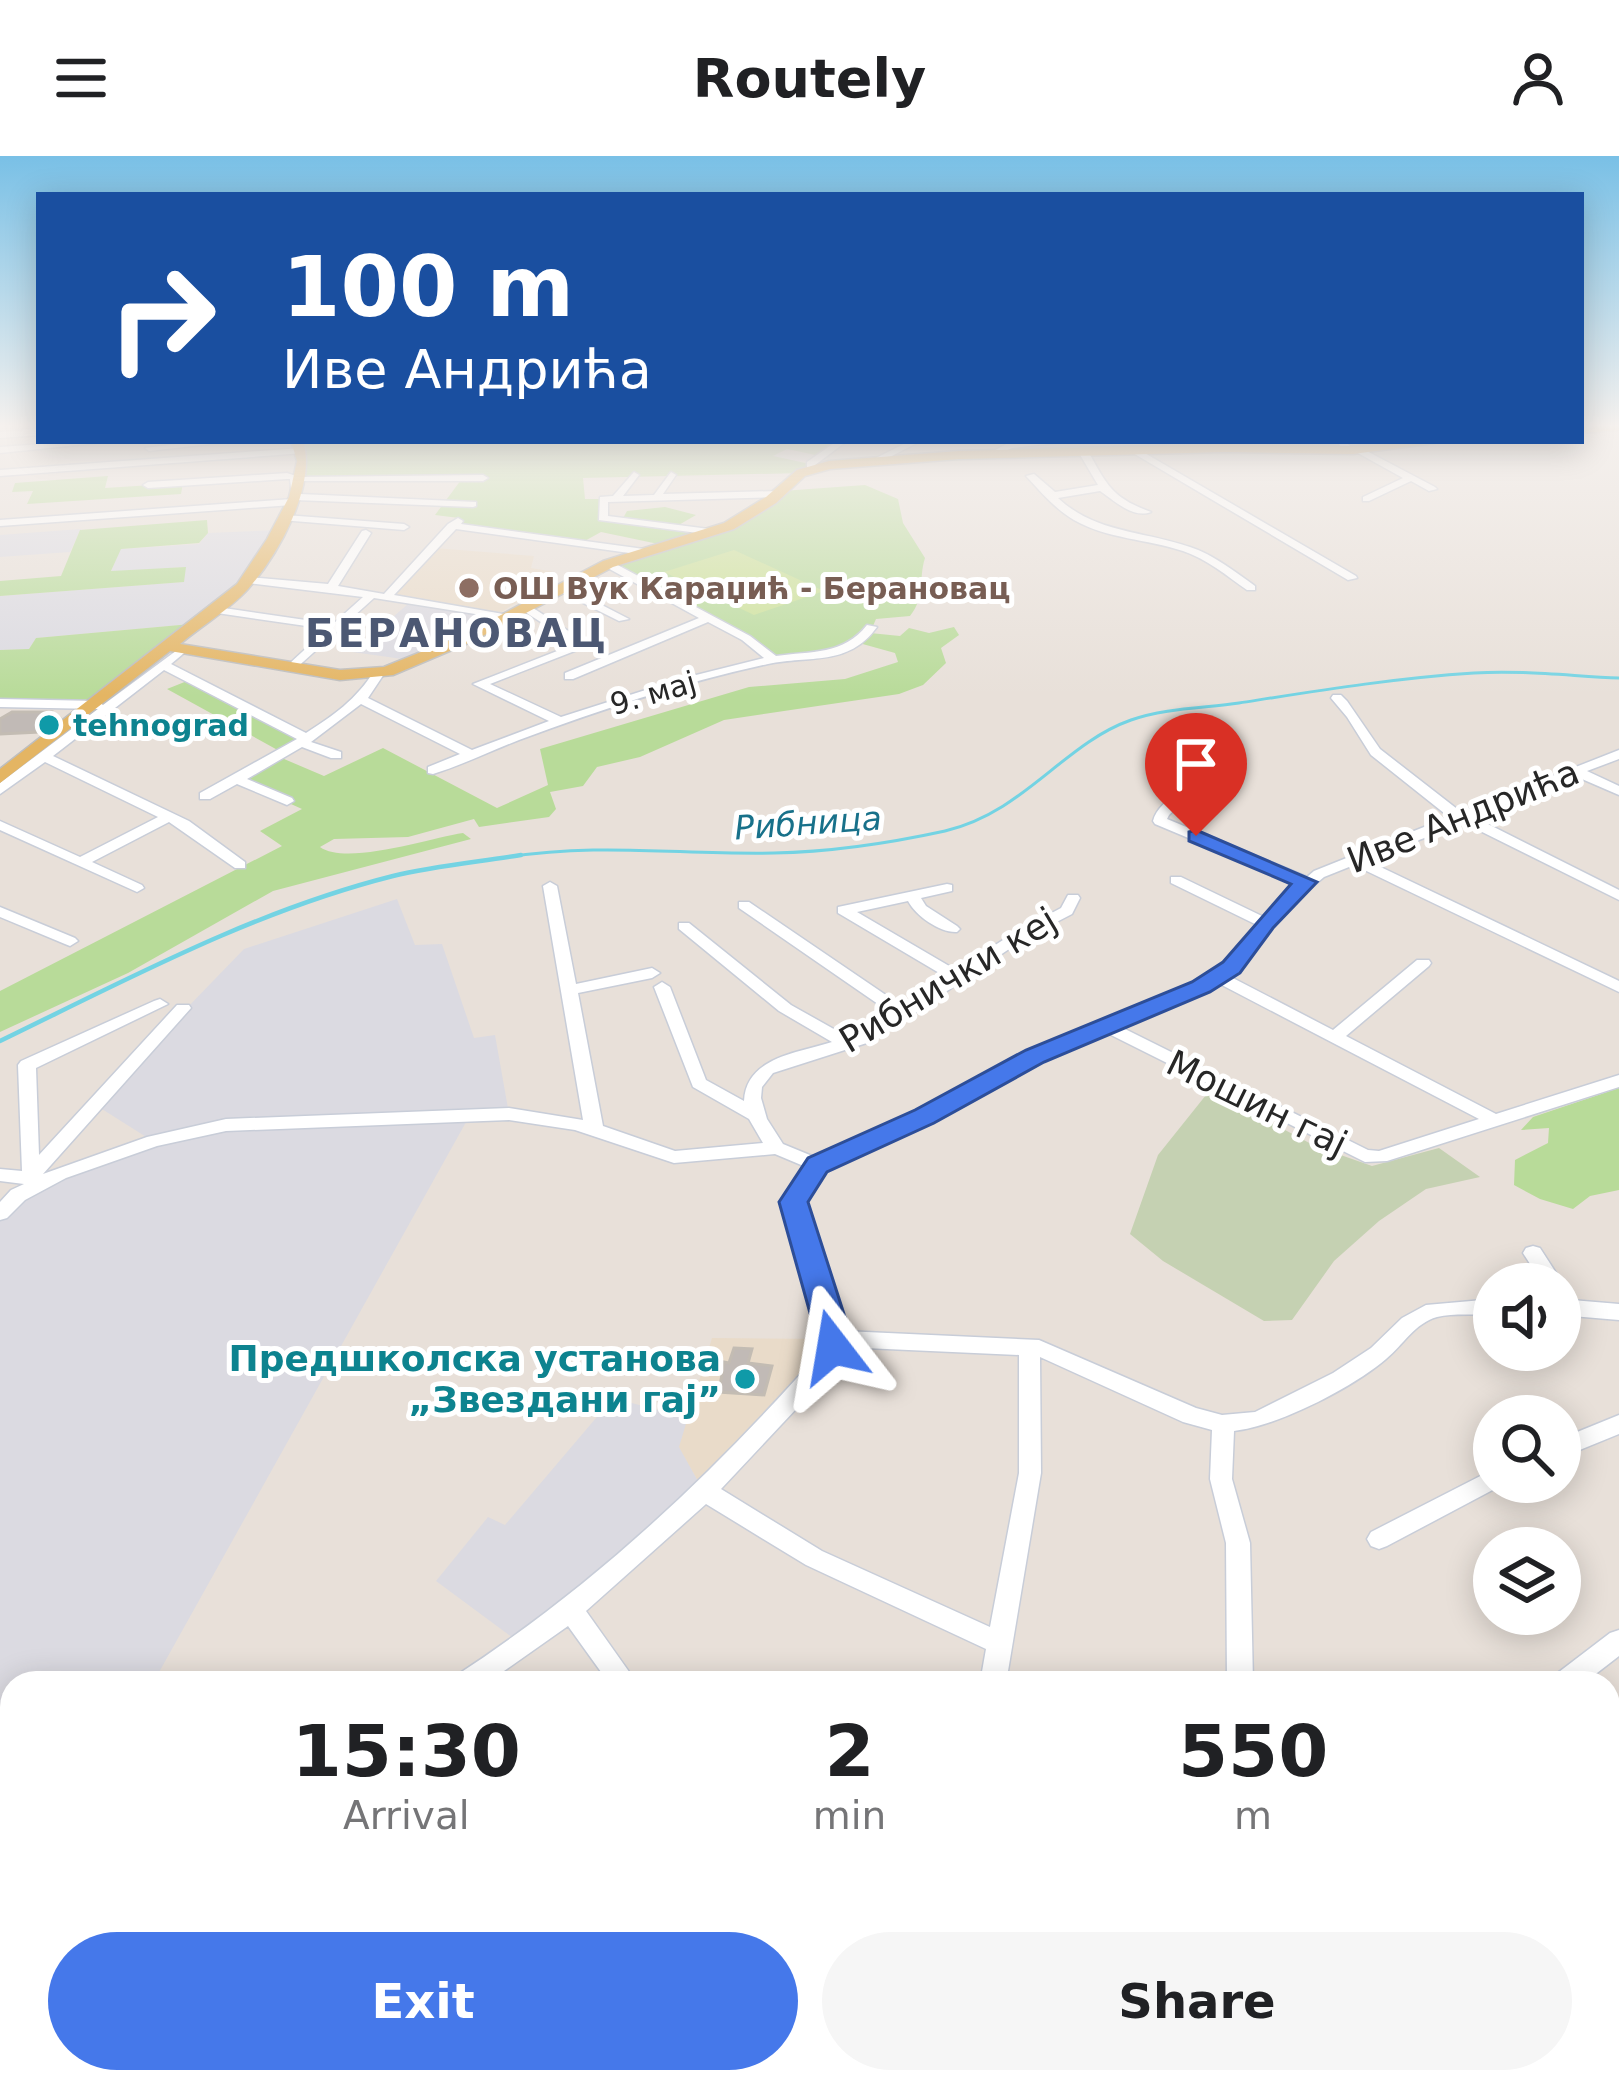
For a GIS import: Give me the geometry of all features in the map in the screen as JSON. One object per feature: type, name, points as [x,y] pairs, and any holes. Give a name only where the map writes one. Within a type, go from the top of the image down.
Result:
[{"type":"main road","points":[[178,648],[353,676],[378,674],[509,618],[608,564],[713,532],[748,515]]},
{"type":"main road","points":[[0,778],[178,648],[248,580],[285,518]]},
{"type":"street","points":[[0,523],[75,515]]},
{"type":"street","points":[[293,667],[334,627],[375,599],[462,515]]},
{"type":"street","points":[[601,515],[713,532]]},
{"type":"street","points":[[675,526],[696,515]]},
{"type":"street","points":[[1072,515],[1103,532],[1189,549],[1251,588]]},
{"type":"street","points":[[1246,515],[1352,578]]},
{"type":"street","points":[[285,518],[404,527]]},
{"type":"street","points":[[452,526],[644,552]]},
{"type":"street","points":[[331,588],[366,533]]},
{"type":"street","points":[[608,564],[762,647],[773,659]]},
{"type":"street","points":[[248,580],[331,588],[509,618]]},
{"type":"street","points":[[563,589],[623,619]]},
{"type":"street","points":[[526,608],[584,645],[478,684],[557,720]]},
{"type":"street","points":[[217,610],[334,627]]},
{"type":"street","points":[[568,676],[708,617]]},
{"type":"street","name":"9. мај","points":[[434,770],[557,720],[773,659],[844,650],[865,638],[871,627]]},
{"type":"street","points":[[0,790],[178,648]]},
{"type":"street","points":[[162,664],[336,755]]},
{"type":"street","points":[[205,796],[304,741],[359,700],[378,674]]},
{"type":"street","points":[[1337,698],[1358,720],[1371,749],[1406,774],[1438,806],[1619,896]]},
{"type":"street","points":[[359,700],[470,754]]},
{"type":"street","points":[[0,703],[97,704]]},
{"type":"street","name":"Иве Андрића","points":[[818,1165],[924,1116],[1035,1056],[1219,977],[1306,882],[1619,754]]},
{"type":"street","points":[[44,756],[170,817],[240,865]]},
{"type":"street","points":[[1575,771],[1619,791]]},
{"type":"street","points":[[236,779],[286,801]]},
{"type":"street","points":[[1180,798],[1162,813],[1160,821],[1306,882]]},
{"type":"street","points":[[81,862],[170,817]]},
{"type":"street","points":[[0,825],[137,888]]},
{"type":"street","points":[[1354,860],[1619,987]]},
{"type":"street","points":[[1176,880],[1265,923]]},
{"type":"street","points":[[550,886],[594,1129]]},
{"type":"street","points":[[946,888],[843,910],[958,978]]},
{"type":"street","points":[[914,898],[920,909],[952,929]]},
{"type":"street","name":"Рибнички кеј","points":[[757,1116],[751,1090],[754,1079],[767,1070],[849,1046],[1066,910],[1073,898]]},
{"type":"street","points":[[745,904],[904,1014]]},
{"type":"street","points":[[0,912],[70,941]]},
{"type":"street","points":[[684,926],[785,1009],[849,1046]]},
{"type":"street","points":[[1335,1037],[1424,963]]},
{"type":"street","points":[[1219,977],[1493,1120]]},
{"type":"street","points":[[570,989],[657,980],[699,1083],[757,1116],[776,1148]]},
{"type":"street","points":[[36,1178],[27,1065],[160,1004]]},
{"type":"street","points":[[0,1213],[183,1008]]},
{"type":"street","name":"Мошин гај","points":[[1107,1027],[1365,1156],[1380,1156],[1619,1082]]},
{"type":"street","points":[[0,1175],[36,1178],[153,1141],[226,1125],[509,1114],[594,1129],[674,1157],[776,1148],[818,1165],[793,1202],[836,1339],[818,1368],[639,1557],[572,1611],[484,1671]]},
{"type":"street","points":[[1533,1253],[1539,1263]]},
{"type":"street","points":[[836,1339],[1032,1347],[1222,1424],[1258,1420],[1341,1378],[1378,1354],[1409,1323],[1433,1310],[1473,1307]]},
{"type":"street","points":[[1581,1307],[1619,1312]]},
{"type":"street","points":[[995,1671],[1030,1473],[1028,1363],[1032,1347]]},
{"type":"street","points":[[1222,1424],[1226,1443],[1220,1475],[1238,1534],[1240,1671]]},
{"type":"street","points":[[1581,1440],[1619,1424]]},
{"type":"street","points":[[1379,1539],[1473,1489]]},
{"type":"street","points":[[704,1490],[834,1569],[1000,1644]]},
{"type":"street","points":[[572,1611],[615,1671]]},
{"type":"street","points":[[1580,1671],[1619,1641]]},
{"type":"shaded area","points":[[81,529],[70,552],[0,557],[0,535]]},
{"type":"shaded area","points":[[279,530],[263,558],[202,623],[36,638],[29,649],[0,650],[0,596],[183,582],[185,567],[111,572],[120,549],[199,544],[208,533]]},
{"type":"shaded area","name":"ОШ Вук Караџић - Берановац","points":[[434,548],[534,556],[531,568],[555,572],[553,579],[500,613],[391,596]]},
{"type":"shaded area","points":[[408,604],[509,618],[417,661],[352,652]]},
{"type":"shaded area","points":[[397,899],[415,945],[442,944],[474,1038],[495,1035],[509,1114],[470,1115],[160,1671],[0,1671],[0,1213],[18,1195],[151,1140],[94,1104],[244,949]]},
{"type":"shaded area","points":[[712,1338],[836,1339],[703,1490],[679,1447]]},
{"type":"shaded area","points":[[613,1398],[688,1418],[680,1448],[703,1490],[524,1646],[436,1581],[488,1517],[505,1525]]},
{"type":"green space","points":[[438,515],[601,515],[622,520],[625,515],[695,515],[677,526],[713,532],[741,515],[901,515],[925,558],[920,595],[910,616],[876,619],[870,633],[900,636],[909,628],[929,633],[954,627],[959,635],[941,648],[946,663],[923,685],[899,694],[724,720],[640,757],[597,767],[583,786],[550,792],[556,809],[549,817],[479,827],[474,819],[408,837],[334,839],[320,847],[349,854],[463,833],[471,839],[273,891],[128,973],[0,1032],[0,991],[282,846],[260,831],[302,809],[236,779],[277,756],[324,776],[383,748],[497,808],[548,785],[540,749],[749,687],[845,679],[898,662],[895,653],[859,643],[773,659],[608,564],[663,545],[601,532],[581,543],[452,526],[459,518]]},
{"type":"green space","points":[[207,520],[208,533],[199,543],[121,549],[111,571],[186,567],[184,582],[0,596],[0,581],[61,576],[80,530]]},
{"type":"green space","points":[[734,550],[824,591],[754,615],[664,572]]},
{"type":"green space","points":[[202,623],[97,704],[0,703],[0,650],[29,649],[36,638]]},
{"type":"green space","points":[[192,679],[307,739],[283,753],[167,689]]},
{"type":"green space","points":[[1619,1088],[1619,1190],[1590,1196],[1573,1209],[1514,1185],[1515,1160],[1548,1143],[1549,1128],[1521,1130],[1533,1117]]},
{"type":"green space","points":[[1210,1090],[1315,1146],[1372,1166],[1439,1148],[1480,1177],[1426,1189],[1379,1221],[1334,1261],[1292,1320],[1264,1321],[1163,1261],[1130,1234],[1158,1155]]},
{"type":"building","name":"tehnograd","points":[[12,712],[49,712],[43,716],[58,718],[40,732],[0,734],[0,719]]},
{"type":"building","name":"Предшколска установа „Звездани гај”","points":[[734,1348],[752,1349],[748,1363],[772,1366],[764,1395],[719,1392],[724,1362],[729,1363]]},
{"type":"waterway","name":"Рибница","points":[[502,858],[606,850],[796,852],[882,843],[973,822],[1021,794],[1107,731],[1157,713],[1444,675],[1510,672],[1619,678]]},
{"type":"waterway","name":"Рибница","points":[[0,1041],[192,948],[291,908],[393,876],[521,855]]},
{"type":"place","name":"ОШ Вук Караџић - Берановац","points":[[469,588]]},
{"type":"place","name":"tehnograd","points":[[49,725]]},
{"type":"place","name":"Предшколска установа „Звездани гај”","points":[[745,1379]]},
{"type":"district","name":"БЕРАНОВАЦ","points":[[457,633]]},
{"type":"route","points":[[833,1347],[836,1339],[793,1202],[806,1178],[818,1165],[924,1116],[1035,1056],[1201,987],[1232,968],[1265,923],[1306,882],[1196,836]]}]
